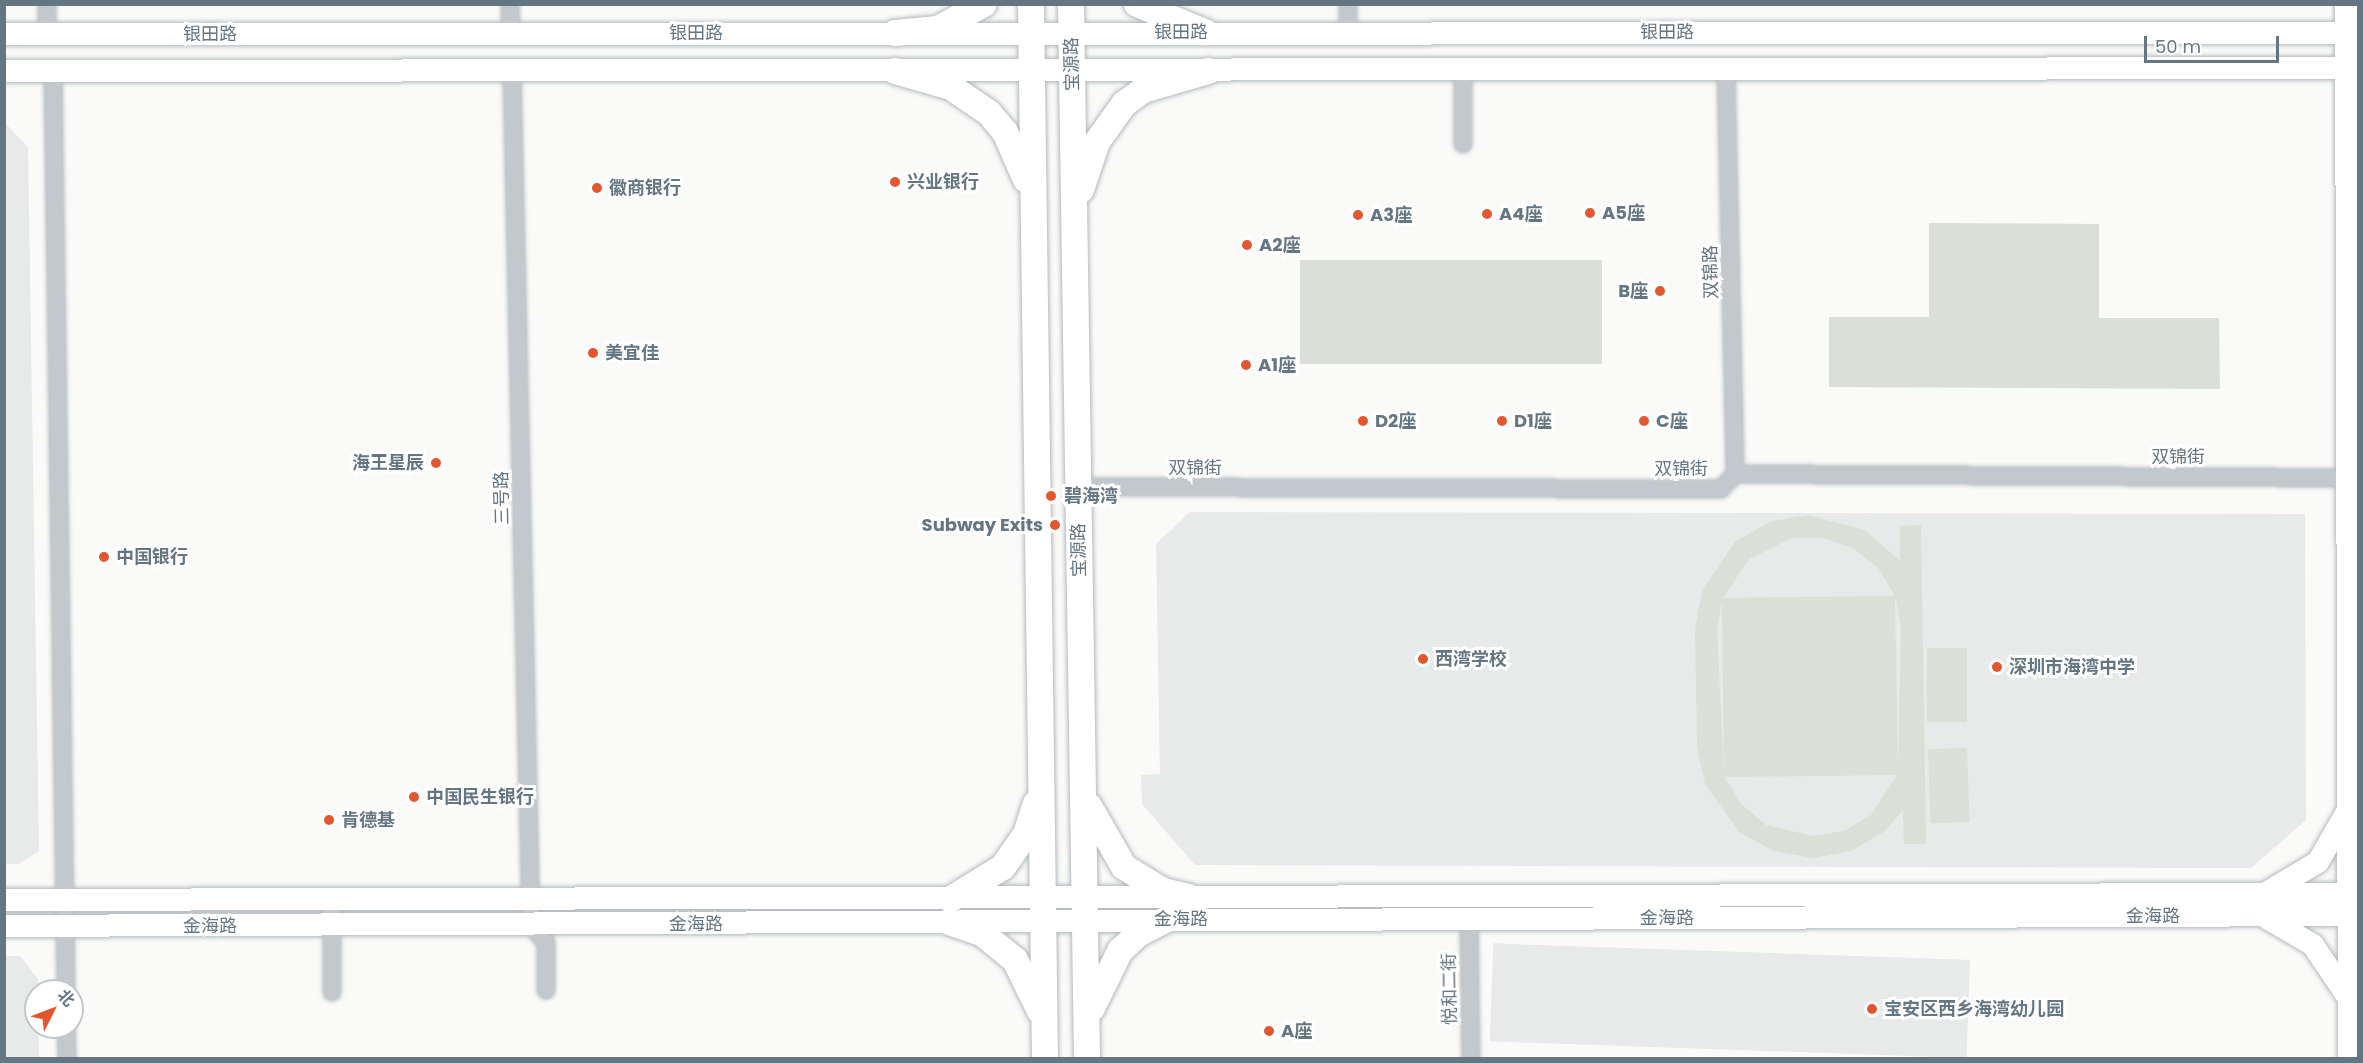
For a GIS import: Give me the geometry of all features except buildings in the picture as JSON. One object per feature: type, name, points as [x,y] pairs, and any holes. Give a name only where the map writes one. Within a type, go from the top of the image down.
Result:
[{"type":"main road","points":[[895,33],[938,29],[984,4]]},
{"type":"main road","points":[[1031,4],[1045,1055]]},
{"type":"main road","name":"宝源路","points":[[1071,4],[1087,1059]]},
{"type":"main road","points":[[1137,4],[1205,32]]},
{"type":"main road","points":[[895,71],[951,87],[989,113],[1019,158],[1033,206]]},
{"type":"main road","points":[[1074,216],[1097,142],[1124,104],[1143,90],[1208,71]]},
{"type":"main road","points":[[1041,780],[1034,815],[1017,849],[989,880],[950,911],[1015,960],[1039,1008],[1045,1055]]},
{"type":"main road","points":[[1083,790],[1101,834],[1124,867],[1163,891],[1188,897]]},
{"type":"main road","points":[[1086,1032],[1112,961],[1138,934],[1167,919]]},
{"type":"street","points":[[47,4],[47,34]]},
{"type":"street","points":[[510,4],[511,34]]},
{"type":"street","points":[[1348,4],[1348,32]]},
{"type":"street","points":[[2346,4],[2352,33],[2349,478],[2350,802],[2355,905],[2349,1059]]},
{"type":"street","name":"银田路","points":[[4,34],[2352,33]]},
{"type":"street","name":"银田路","points":[[4,71],[2352,68]]},
{"type":"street","points":[[1463,70],[1463,144]]},
{"type":"street","name":"双锦路","points":[[1726,70],[1734,474]]},
{"type":"street","points":[[53,71],[66,979]]},
{"type":"street","name":"三号路","points":[[512,71],[531,925]]},
{"type":"street","name":"双锦街","points":[[1078,487],[1721,489],[1734,474],[2349,478]]},
{"type":"street","points":[[2350,802],[2341,829],[2318,862],[2261,905],[2313,945],[2350,1001]]},
{"type":"street","name":"金海路","points":[[4,926],[531,925],[950,911],[1086,909],[1188,897],[2355,905]]},
{"type":"street","name":"金海路","points":[[4,900],[530,900],[950,911]]},
{"type":"street","points":[[332,901],[332,992]]},
{"type":"street","name":"金海路","points":[[1086,909],[1167,919],[1469,919],[2261,905]]},
{"type":"street","name":"悦和二街","points":[[1469,919],[1471,1059]]},
{"type":"street","points":[[531,925],[546,943],[546,990]]},
{"type":"street","points":[[66,1039],[67,1059]]},
{"type":"shaded area","points":[[5,123],[28,147],[39,851],[19,864],[4,864]]},
{"type":"shaded area","points":[[1929,223],[2099,224],[2099,318],[2219,318],[2220,389],[1829,387],[1829,317],[1929,317]]},
{"type":"shaded area","points":[[1300,260],[1602,260],[1602,364],[1300,364]]},
{"type":"shaded area","points":[[1190,512],[2305,514],[2306,820],[2251,868],[1195,865],[1142,804],[1141,775],[1160,774],[1156,544]]},
{"type":"shaded area","points":[[1807,515],[1865,530],[1900,561],[1900,526],[1921,525],[1926,844],[1904,844],[1903,810],[1885,831],[1851,851],[1813,858],[1774,851],[1739,832],[1705,784],[1697,746],[1695,629],[1702,591],[1735,542],[1769,522]],"holes":[[[1792,538],[1824,538],[1854,549],[1879,569],[1895,596],[1723,598],[1749,559]],[[1895,600],[1901,628],[1898,772]],[[1722,601],[1724,774],[1717,629]],[[1897,775],[1871,815],[1844,831],[1812,836],[1766,825],[1741,804],[1725,777]]]},
{"type":"shaded area","points":[[1927,648],[1967,648],[1967,722],[1927,722]]},
{"type":"shaded area","points":[[1967,748],[1970,822],[1931,823],[1928,749]]},
{"type":"shaded area","points":[[1493,943],[1970,960],[1967,1058],[1490,1041]]},
{"type":"shaded area","points":[[5,956],[20,956],[38,979],[24,979],[24,1039],[39,1039],[39,1058],[5,1058]]},
{"type":"place","name":"兴业银行","points":[[895,182]]},
{"type":"place","name":"徽商银行","points":[[597,188]]},
{"type":"place","name":"A5座","points":[[1590,213]]},
{"type":"place","name":"A4座","points":[[1487,214]]},
{"type":"place","name":"A3座","points":[[1358,215]]},
{"type":"place","name":"A2座","points":[[1247,245]]},
{"type":"place","name":"B座","points":[[1660,291]]},
{"type":"place","name":"美宜佳","points":[[593,353]]},
{"type":"place","name":"A1座","points":[[1246,365]]},
{"type":"place","name":"D2座","points":[[1363,421]]},
{"type":"place","name":"D1座","points":[[1502,421]]},
{"type":"place","name":"C座","points":[[1644,421]]},
{"type":"place","name":"海王星辰","points":[[436,463]]},
{"type":"place","name":"碧海湾","points":[[1051,496]]},
{"type":"place","name":"Subway Exits","points":[[1055,525]]},
{"type":"place","name":"中国银行","points":[[104,557]]},
{"type":"place","name":"西湾学校","points":[[1423,659]]},
{"type":"place","name":"深圳市海湾中学","points":[[1997,667]]},
{"type":"place","name":"中国民生银行","points":[[414,797]]},
{"type":"place","name":"肯德基","points":[[329,820]]},
{"type":"place","name":"宝安区西乡海湾幼儿园","points":[[1872,1009]]},
{"type":"place","name":"A座","points":[[1269,1031]]}]
